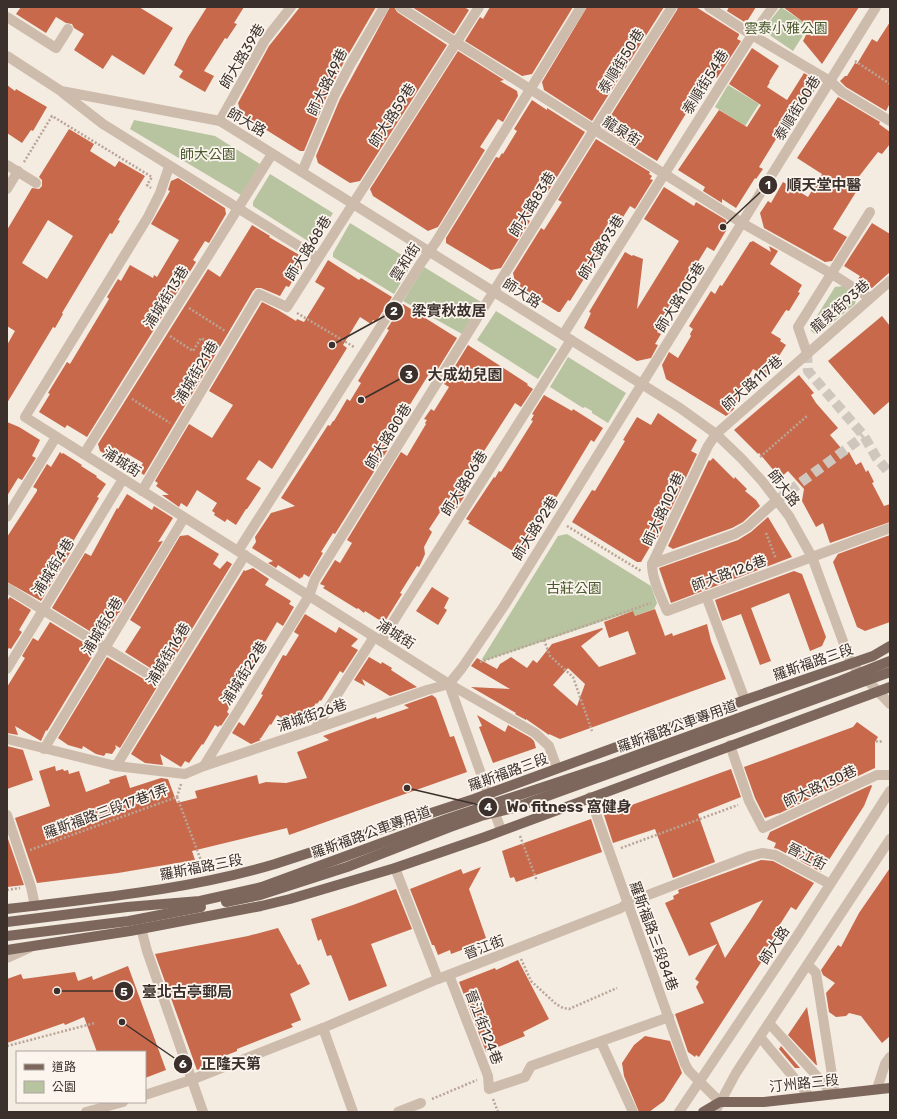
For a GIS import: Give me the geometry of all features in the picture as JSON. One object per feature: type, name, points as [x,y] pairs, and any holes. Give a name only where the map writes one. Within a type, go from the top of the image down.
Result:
[{"type":"main road","name":"羅斯福路三段","points":[[7,909],[125,895],[242,874],[488,794],[745,700],[873,656],[890,646]]},
{"type":"main road","name":"羅斯福路公車專用道","points":[[7,936],[129,921],[260,895],[347,867],[607,766],[840,681],[890,661]]},
{"type":"main road","name":"羅斯福路公車專用道","points":[[7,922],[126,906],[200,901],[262,887],[447,819],[494,809],[514,808],[890,672]]},
{"type":"main road","points":[[7,950],[141,928],[275,903],[395,868],[890,687]]},
{"type":"main road","name":"汀州路三段","points":[[720,1102],[764,1102],[890,1088]]},
{"type":"main road","points":[[703,1112],[720,1102]]},
{"type":"street","name":"師大路39巷","points":[[220,121],[265,40],[291,7]]},
{"type":"street","name":"師大路49巷","points":[[302,172],[346,71],[384,7]]},
{"type":"street","name":"龍泉街","points":[[400,7],[742,223],[832,274],[870,298]]},
{"type":"street","name":"師大路59巷","points":[[352,204],[455,42],[479,7]]},
{"type":"street","name":"雲和街","points":[[241,553],[364,353],[428,251],[436,242],[582,7]]},
{"type":"street","name":"泰順街50巷","points":[[594,130],[672,7]]},
{"type":"street","points":[[709,7],[752,35],[830,81],[842,92],[890,121]]},
{"type":"street","name":"泰順街54巷","points":[[663,174],[752,35],[773,7]]},
{"type":"street","name":"泰順街60巷","points":[[742,223],[876,7]]},
{"type":"street","points":[[7,17],[56,48],[68,29]]},
{"type":"street","name":"師大路","points":[[7,56],[61,91],[103,124],[318,258]]},
{"type":"street","name":"師大路","points":[[61,91],[220,121],[680,408],[716,434],[742,459],[789,516],[812,557],[851,663]]},
{"type":"street","name":"師大路83巷","points":[[494,292],[594,130]]},
{"type":"street","name":"浦城街13巷","points":[[84,454],[272,154]]},
{"type":"street","points":[[7,165],[36,182]]},
{"type":"street","name":"浦城街","points":[[169,166],[160,193],[148,217],[25,418],[449,684],[535,733],[549,746],[557,768]]},
{"type":"street","points":[[7,188],[18,171]]},
{"type":"street","name":"師大路93巷","points":[[567,338],[663,174]]},
{"type":"street","name":"師大路68巷","points":[[287,306],[352,204]]},
{"type":"street","points":[[808,353],[798,327],[870,212]]},
{"type":"street","name":"師大路105巷","points":[[641,384],[742,223]]},
{"type":"street","name":"龍泉街93巷","points":[[808,353],[890,281]]},
{"type":"street","name":"師大路80巷","points":[[309,596],[315,579],[494,292]]},
{"type":"street","name":"浦城街21巷","points":[[142,491],[259,294],[287,306]]},
{"type":"street","name":"師大路86巷","points":[[316,729],[378,639],[567,338]]},
{"type":"street","name":"師大路117巷","points":[[716,434],[808,353]]},
{"type":"street","name":"師大路92巷","points":[[449,684],[462,668],[504,606],[641,384]]},
{"type":"street","name":"師大路102巷","points":[[662,599],[654,578],[652,564],[708,446],[716,434]]},
{"type":"street","points":[[7,517],[56,438]]},
{"type":"street","name":"浦城街4巷","points":[[7,669],[123,479]]},
{"type":"street","points":[[652,564],[735,534],[747,527],[777,500]]},
{"type":"street","name":"浦城街6巷","points":[[44,749],[184,518]]},
{"type":"street","name":"師大路126巷","points":[[662,599],[667,611],[890,528]]},
{"type":"street","name":"浦城街16巷","points":[[116,766],[166,685],[241,553]]},
{"type":"street","points":[[7,588],[166,685]]},
{"type":"street","name":"浦城街22巷","points":[[204,766],[309,596]]},
{"type":"street","points":[[706,596],[745,700]]},
{"type":"street","points":[[851,663],[863,671],[890,672]]},
{"type":"street","points":[[863,671],[867,681],[890,704]]},
{"type":"street","points":[[449,684],[501,830]]},
{"type":"street","name":"浦城街26巷","points":[[185,774],[204,766],[427,690],[449,684]]},
{"type":"street","points":[[7,739],[116,766],[185,774]]},
{"type":"street","points":[[730,745],[749,801]]},
{"type":"street","name":"師大路130巷","points":[[749,801],[763,828],[866,780],[877,776],[890,775]]},
{"type":"street","name":"師大路","points":[[679,1112],[762,988],[890,791]]},
{"type":"street","name":"羅斯福路三段84巷","points":[[590,797],[685,1064],[699,1081]]},
{"type":"street","points":[[7,815],[20,851],[35,906]]},
{"type":"street","points":[[715,1112],[736,1073],[890,839]]},
{"type":"street","name":"晉江街","points":[[146,1095],[191,1080],[324,1028],[438,979],[750,856],[762,853],[775,855],[830,884]]},
{"type":"street","points":[[395,868],[438,979]]},
{"type":"street","points":[[141,928],[147,951],[203,1112]]},
{"type":"street","points":[[7,958],[31,947]]},
{"type":"street","points":[[808,965],[816,973],[834,1094]]},
{"type":"street","name":"晉江街124巷","points":[[449,975],[488,1076],[489,1089],[525,1077],[531,1066],[601,1042]]},
{"type":"street","points":[[633,1112],[601,1042],[669,1017]]},
{"type":"street","points":[[769,1023],[834,1094]]},
{"type":"street","points":[[324,1028],[353,1112]]},
{"type":"street","points":[[760,1037],[810,1097]]},
{"type":"street","points":[[877,1090],[885,1064],[890,1058]]},
{"type":"street","points":[[699,1081],[720,1102]]},
{"type":"street","points":[[398,1112],[425,1102]]},
{"type":"street","points":[[86,1112],[118,1103]]},
{"type":"path","points":[[846,55],[890,84]]},
{"type":"path","points":[[18,171],[52,116],[152,177],[147,185],[160,193]]},
{"type":"path","points":[[179,302],[234,337]]},
{"type":"path","points":[[287,306],[364,353]]},
{"type":"path","points":[[161,331],[193,350],[201,338],[224,353]]},
{"type":"path","points":[[122,392],[179,429]]},
{"type":"path","points":[[760,457],[807,416]]},
{"type":"path","points":[[557,520],[654,578]]},
{"type":"path","points":[[766,533],[779,569]]},
{"type":"path","points":[[462,668],[662,599]]},
{"type":"path","points":[[544,640],[550,656],[573,677],[592,731]]},
{"type":"path","points":[[876,741],[883,741]]},
{"type":"path","name":"羅斯福路三段17巷1弄","points":[[20,851],[27,851],[177,797],[185,774]]},
{"type":"path","points":[[177,797],[208,881]]},
{"type":"path","points":[[609,852],[749,801]]},
{"type":"path","points":[[516,825],[537,881]]},
{"type":"path","points":[[516,949],[531,980],[556,1004],[563,1008],[569,1009],[617,988]]},
{"type":"path","points":[[7,1046],[95,1023]]},
{"type":"path","points":[[425,1102],[488,1076]]},
{"type":"green space","name":"雲泰小雅公園","points":[[781,7],[809,26],[793,51],[768,34],[766,26]]},
{"type":"green space","points":[[728,85],[759,104],[745,126],[715,107]]},
{"type":"green space","name":"師大公園","points":[[134,120],[215,136],[260,164],[241,195],[130,129]]},
{"type":"green space","name":"師大公園","points":[[270,174],[333,213],[316,241],[311,243],[253,206],[253,202]]},
{"type":"green space","points":[[350,223],[413,262],[394,294],[333,257],[333,253]]},
{"type":"green space","points":[[424,267],[481,302],[462,334],[403,301]]},
{"type":"green space","points":[[844,286],[856,293],[855,304],[819,334],[815,334],[811,331],[810,327],[835,287]]},
{"type":"green space","points":[[496,311],[557,349],[538,379],[477,340]]},
{"type":"green space","points":[[568,357],[626,393],[608,423],[592,413],[592,411],[585,407],[583,408],[550,387]]},
{"type":"green space","name":"古莊公園","points":[[567,534],[651,586],[657,603],[654,609],[635,616],[633,611],[484,661],[482,659],[558,536]]},
{"type":"building","points":[[21,7],[139,7],[173,28],[144,75],[112,55],[103,69],[74,50],[84,34],[74,28],[72,24],[66,23],[56,17],[46,33],[16,14]]},
{"type":"building","points":[[207,7],[244,7],[234,23],[237,24],[227,39],[225,38],[204,71],[214,76],[205,92],[179,77],[183,71],[174,65],[188,37]]},
{"type":"building","points":[[300,7],[376,7],[328,93],[304,151],[300,151],[241,114],[238,103],[269,46]]},
{"type":"building","points":[[390,7],[394,7],[397,12],[447,45],[360,181],[350,183],[318,163],[316,156],[340,99]]},
{"type":"building","points":[[412,7],[464,7],[469,10],[454,34]]},
{"type":"building","points":[[490,7],[573,7],[532,74],[522,76],[465,41],[480,17],[483,19]]},
{"type":"building","points":[[587,7],[664,7],[592,121],[544,90],[542,82]]},
{"type":"building","points":[[678,7],[696,7],[739,34],[737,39],[741,41],[717,78],[712,75],[695,102],[693,102],[657,161],[603,128]]},
{"type":"building","points":[[729,7],[756,7],[746,23],[727,11]]},
{"type":"building","points":[[783,7],[859,7],[822,64],[803,41],[810,27]]},
{"type":"building","points":[[890,22],[890,103],[886,111],[846,87],[840,81],[847,76],[855,63],[857,64],[872,39],[877,42]]},
{"type":"building","points":[[752,48],[779,66],[767,87],[787,100],[804,73],[812,78],[815,89],[803,109],[801,108],[798,113],[794,110],[759,167],[763,169],[756,179],[755,178],[736,208],[722,199],[722,203],[703,191],[705,187],[678,170],[719,110],[747,127],[761,105],[729,84]]},
{"type":"building","points":[[458,51],[504,80],[500,81],[517,91],[518,96],[503,122],[498,119],[480,147],[485,150],[438,227],[428,231],[373,196],[370,189]]},
{"type":"building","points":[[7,85],[15,91],[16,89],[47,107],[33,131],[31,130],[22,143],[7,133]]},
{"type":"building","points":[[838,97],[880,122],[879,124],[890,132],[890,144],[882,154],[878,152],[850,188],[856,192],[833,229],[847,237],[832,261],[825,262],[764,228],[760,213],[768,201],[771,203],[783,182],[808,197],[822,174],[797,158]]},
{"type":"building","points":[[532,100],[585,132],[547,193],[543,190],[526,219],[530,221],[501,268],[491,270],[446,243],[446,238],[496,157],[499,158],[502,153],[503,154],[517,131],[514,129]]},
{"type":"building","points":[[69,129],[94,144],[90,151],[115,167],[119,161],[145,176],[118,220],[120,221],[112,234],[110,233],[62,313],[63,314],[55,328],[53,327],[7,403],[7,345],[15,331],[7,326],[7,230],[32,188],[39,189],[42,186],[42,180],[39,177]],"holes":[[[48,220],[73,236],[47,279],[22,263]]]},
{"type":"building","points":[[596,139],[650,172],[649,174],[652,176],[650,179],[653,180],[635,209],[630,206],[570,301],[568,300],[560,312],[558,312],[516,286],[513,273],[541,228],[544,230],[562,202],[558,200]]},
{"type":"building","points":[[178,178],[225,208],[226,214],[209,243],[205,241],[193,260],[196,262],[87,437],[67,425],[65,428],[39,412],[50,394],[48,393],[67,362],[70,364],[109,299],[107,297],[118,279],[121,281],[130,265],[153,278],[154,275],[157,277],[179,240],[151,224],[170,191],[168,190],[171,181]]},
{"type":"building","points":[[664,187],[694,206],[696,202],[726,220],[727,229],[714,251],[707,247],[688,278],[691,280],[679,298],[677,297],[657,332],[661,334],[655,344],[658,345],[651,358],[637,361],[584,328],[591,313],[589,312],[625,252],[643,259],[637,309],[679,241],[644,219]]},
{"type":"building","points":[[872,223],[890,234],[890,272],[872,288],[865,287],[858,279],[860,276],[844,266]]},
{"type":"building","points":[[252,225],[301,256],[296,264],[300,267],[289,287],[286,286],[280,296],[261,288],[256,288],[253,291],[144,475],[138,471],[143,463],[126,453],[120,463],[100,451],[98,444],[208,269],[220,277]]},
{"type":"building","points":[[753,241],[771,252],[769,246],[778,251],[770,264],[802,285],[798,292],[800,293],[789,311],[786,310],[771,333],[781,339],[780,341],[786,345],[767,375],[753,369],[741,389],[742,390],[739,395],[742,397],[733,410],[726,416],[666,379],[662,365],[669,352],[678,358],[691,336],[690,334],[693,329],[689,326],[711,291],[715,294],[720,285],[722,286],[750,242]]},
{"type":"building","points":[[328,260],[359,280],[361,278],[392,297],[376,322],[373,320],[371,324],[360,317],[343,345],[347,348],[272,469],[259,460],[246,479],[261,488],[236,525],[227,519],[225,522],[214,515],[215,513],[212,511],[217,503],[197,490],[187,507],[181,503],[179,507],[162,495],[169,495],[156,486],[158,483],[155,481],[189,424],[212,438],[233,405],[209,391],[262,302],[296,321],[297,319],[304,322],[325,288],[315,282]]},
{"type":"building","points":[[403,304],[457,338],[433,377],[429,374],[409,406],[408,405],[386,443],[390,446],[335,534],[333,533],[321,552],[323,553],[309,577],[304,574],[300,579],[278,565],[276,568],[268,563],[273,561],[252,548],[256,542],[255,537],[271,513],[295,506],[281,498],[328,425],[330,426],[334,421],[347,399],[350,401],[361,383],[358,381]]},
{"type":"building","points":[[882,316],[890,326],[890,401],[874,415],[828,361]]},
{"type":"building","points":[[468,345],[528,384],[527,385],[533,389],[521,407],[515,403],[459,490],[466,494],[455,511],[444,506],[429,529],[432,532],[424,547],[425,554],[422,561],[419,567],[417,566],[400,593],[402,594],[384,623],[365,611],[364,613],[358,608],[357,609],[323,588],[325,586],[320,584],[335,560],[340,563],[352,543],[347,540],[401,452],[407,456],[426,424],[425,423],[427,420],[424,419],[431,409],[434,411],[449,387],[444,384]]},
{"type":"building","points":[[799,375],[814,393],[811,395],[816,403],[838,428],[830,435],[846,454],[849,452],[856,465],[861,462],[866,472],[868,470],[874,482],[872,483],[884,506],[890,504],[890,522],[830,543],[823,523],[816,527],[802,501],[804,489],[788,471],[780,478],[759,453],[758,454],[734,430]]},
{"type":"building","points":[[544,395],[572,411],[573,409],[603,428],[594,442],[591,440],[521,556],[468,523],[470,521],[466,519],[494,477],[495,478],[499,471],[501,472],[518,445],[533,421],[531,420],[534,415],[532,414]]},
{"type":"building","points":[[658,413],[697,440],[691,451],[697,454],[656,541],[654,540],[641,562],[637,562],[572,522],[592,490],[595,491],[625,441],[623,440],[637,417],[651,425]]},
{"type":"building","points":[[7,422],[19,427],[40,440],[32,456],[36,458],[22,480],[18,478],[7,496]]},
{"type":"building","points":[[60,452],[82,465],[81,466],[97,476],[96,477],[106,484],[97,497],[99,498],[71,545],[74,546],[41,601],[7,582],[7,537],[37,491],[37,489],[33,487],[47,464],[51,467]]},
{"type":"building","points":[[713,458],[734,479],[735,477],[747,489],[745,491],[756,500],[760,506],[743,522],[732,528],[673,549],[668,546],[709,460],[710,461]]},
{"type":"building","points":[[127,494],[152,510],[154,506],[173,518],[158,542],[163,541],[109,629],[107,628],[101,638],[52,608],[85,553],[91,556],[117,508],[118,509]]},
{"type":"building","points":[[768,517],[792,557],[671,603],[659,568],[738,540],[751,532]]},
{"type":"building","points":[[188,535],[219,554],[213,564],[220,569],[227,561],[232,564],[163,676],[125,652],[141,627],[130,620],[180,536]]},
{"type":"building","points":[[890,535],[890,622],[865,631],[857,627],[833,562],[838,554]]},
{"type":"building","points":[[253,568],[269,579],[265,585],[291,601],[289,604],[294,607],[283,626],[277,622],[243,679],[245,680],[228,707],[227,712],[229,714],[221,726],[220,725],[218,727],[215,725],[203,745],[202,744],[189,763],[185,761],[181,767],[160,754],[163,765],[145,763],[131,754],[244,570]]},
{"type":"building","points":[[794,571],[802,574],[826,637],[822,646],[810,651],[789,593],[751,608],[771,661],[760,665],[741,614],[722,621],[715,600]]},
{"type":"building","points":[[432,587],[449,598],[444,608],[447,610],[438,625],[416,611]]},
{"type":"building","points":[[10,597],[31,610],[19,630],[22,632],[11,649],[9,648],[7,650],[7,601]]},
{"type":"building","points":[[655,609],[665,636],[672,633],[673,636],[707,624],[711,641],[726,679],[560,739],[549,735],[526,719],[515,714],[516,713],[471,687],[510,689],[471,666],[477,658],[497,669],[500,664],[511,657],[527,668],[533,660],[537,663],[552,644],[602,628],[603,629],[581,646],[599,667],[636,654],[628,631],[609,638],[604,622],[633,611],[635,616]],"holes":[[[568,668],[585,684],[577,706],[553,685]]]},
{"type":"building","points":[[305,614],[336,633],[339,627],[358,639],[351,646],[358,650],[343,673],[340,671],[321,701],[320,700],[317,704],[316,703],[303,723],[299,720],[295,727],[277,715],[259,739],[261,740],[251,744],[232,733],[239,722],[244,726],[263,695],[261,694],[283,655],[286,656],[299,635],[294,632]]},
{"type":"building","points":[[50,622],[96,650],[47,731],[46,730],[41,741],[15,726],[18,735],[7,733],[7,687],[25,658],[22,656],[33,638],[38,641]]},
{"type":"building","points":[[107,657],[157,687],[120,748],[115,745],[116,748],[112,754],[106,753],[104,756],[96,754],[83,746],[82,749],[68,745],[58,738]]},
{"type":"building","points":[[369,657],[392,668],[391,670],[417,687],[390,696],[362,679],[365,686],[354,680]]},
{"type":"building","points":[[432,695],[436,698],[450,737],[454,736],[467,772],[289,835],[287,828],[192,851],[195,860],[118,873],[37,883],[15,818],[50,806],[39,771],[55,766],[56,771],[63,769],[64,771],[68,770],[69,774],[79,771],[86,792],[110,783],[109,780],[126,775],[130,788],[161,778],[168,779],[177,803],[197,798],[195,791],[257,775],[259,784],[266,782],[286,783],[307,778],[297,752],[329,740],[323,736],[376,717],[377,719],[409,708],[404,705]]},
{"type":"building","points":[[477,715],[505,732],[508,725],[531,738],[534,741],[536,748],[493,763],[479,727],[482,726]]},
{"type":"building","points":[[857,722],[878,737],[875,742],[875,768],[778,814],[779,813],[765,818],[755,798],[744,767],[853,727]]},
{"type":"building","points":[[7,746],[23,750],[33,780],[7,789]]},
{"type":"building","points":[[731,769],[741,797],[698,814],[715,862],[673,878],[655,829],[613,843],[604,815]]},
{"type":"building","points":[[871,785],[872,786],[864,806],[821,872],[774,848],[776,843],[767,839],[770,832]]},
{"type":"building","points":[[591,819],[602,852],[516,882],[514,877],[510,878],[502,851]]},
{"type":"building","points":[[7,836],[24,885],[7,887]]},
{"type":"building","points":[[761,860],[773,861],[814,883],[796,910],[791,907],[777,929],[781,932],[699,1057],[696,1055],[695,1057],[688,1052],[675,1014],[704,1003],[696,987],[699,982],[695,979],[717,944],[689,956],[665,903],[674,899],[673,896],[679,893],[678,890]],"holes":[[[763,900],[725,958],[710,923]]]},
{"type":"building","points":[[481,867],[469,889],[486,938],[474,943],[475,945],[451,954],[450,950],[438,955],[434,945],[432,945],[410,889],[461,869],[463,874]]},
{"type":"building","points":[[890,868],[890,1036],[882,1043],[861,1016],[849,1013],[846,1016],[836,1017],[829,1012],[826,993],[835,983],[823,975],[821,970],[838,945],[841,947],[859,913]]},
{"type":"building","points":[[396,889],[412,929],[371,944],[387,986],[349,1001],[331,955],[327,956],[321,939],[318,941],[311,919]]},
{"type":"building","points":[[278,928],[298,965],[300,964],[310,984],[290,994],[301,1020],[291,1024],[293,1027],[237,1049],[237,1051],[212,1061],[213,1062],[207,1064],[207,1066],[197,1070],[155,954],[248,936]]},
{"type":"building","points":[[518,960],[549,1019],[523,1032],[525,1036],[486,1052],[459,982],[495,968],[496,970]]},
{"type":"building","points":[[128,966],[166,1070],[146,1078],[146,1051],[97,1051],[84,1017],[65,1025],[64,1023],[7,1043],[7,979],[21,974],[23,979],[75,972],[78,981],[92,976],[93,980]]},
{"type":"building","points":[[807,1007],[817,1065],[788,1035]]},
{"type":"building","points":[[645,1036],[670,1041],[682,1073],[664,1101],[649,1112],[639,1112],[624,1076],[622,1063],[634,1045]]},
{"type":"building","points":[[781,1046],[800,1068],[795,1068],[779,1049]]},
{"type":"tunnel","points":[[807,353],[808,371],[864,436],[876,457],[890,474]]},
{"type":"tunnel","points":[[777,500],[864,436]]},
{"type":"place","name":"順天堂中醫","points":[[723,227]]},
{"type":"place","name":"梁實秋故居","points":[[332,345]]},
{"type":"place","name":"大成幼兒園","points":[[361,400]]},
{"type":"place","name":"Wo fitness 窩健身","points":[[407,788]]},
{"type":"place","name":"臺北古亭郵局","points":[[57,991]]},
{"type":"place","name":"正隆天第","points":[[122,1022]]}]
